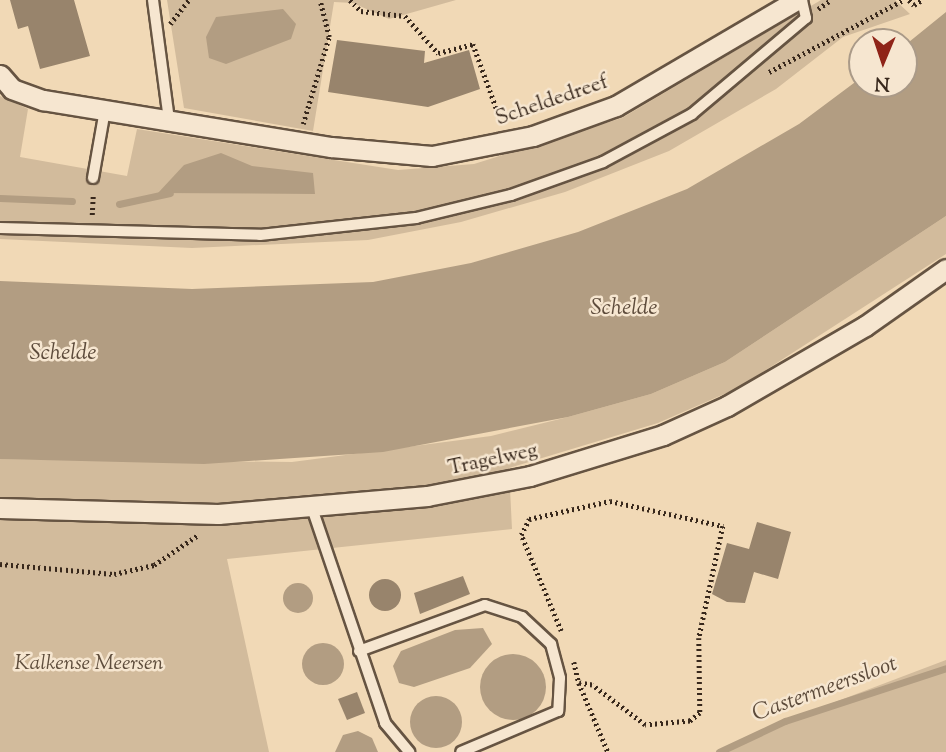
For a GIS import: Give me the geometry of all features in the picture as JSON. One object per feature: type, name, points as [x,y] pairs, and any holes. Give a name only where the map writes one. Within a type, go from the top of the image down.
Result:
[{"type":"street","name":"Scheldedreef","points":[[0,75],[12,89],[44,100],[298,142],[432,156],[533,136],[616,106],[799,0]]},
{"type":"street","name":"Tragelweg","points":[[0,508],[218,514],[312,508],[467,491],[663,435],[727,406],[865,326],[946,269]]},
{"type":"lane","points":[[153,0],[169,120]]},
{"type":"lane","points":[[0,228],[260,235],[335,229],[416,218],[558,180],[640,145],[692,114],[806,18],[799,0]]},
{"type":"lane","points":[[93,178],[105,110]]},
{"type":"lane","points":[[312,508],[385,723],[409,752]]},
{"type":"lane","points":[[359,652],[485,605],[522,617],[551,644],[560,678],[558,711],[461,752]]},
{"type":"path","points":[[158,33],[189,0]]},
{"type":"path","points":[[298,142],[329,37],[320,0]]},
{"type":"path","points":[[350,0],[360,11],[405,16],[439,53],[473,44],[501,121]]},
{"type":"path","points":[[763,76],[903,0]]},
{"type":"path","points":[[909,0],[914,5],[922,0]]},
{"type":"path","points":[[92,232],[93,178]]},
{"type":"path","points":[[563,635],[521,528],[530,519],[597,501],[723,527],[699,638],[703,701],[697,717],[658,726],[635,722],[592,685],[579,683]]},
{"type":"path","points":[[0,564],[114,573],[154,565],[218,514]]},
{"type":"path","points":[[572,658],[579,683],[608,752]]},
{"type":"green space","points":[[167,0],[456,0],[389,19],[353,3],[334,2],[313,131],[184,108]]},
{"type":"green space","points":[[821,0],[895,0],[910,14],[869,28],[848,28],[848,35],[776,89],[669,151],[565,192],[461,222],[368,240],[192,248],[0,239],[0,96],[28,109],[20,157],[127,176],[137,129],[398,170],[474,164],[622,118]]},
{"type":"green space","name":"Kalkense Meersen","points":[[946,216],[946,254],[738,388],[658,423],[509,468],[512,529],[227,559],[269,752],[0,752],[0,459],[292,462],[491,436],[568,417],[651,394],[725,362]]},
{"type":"green space","points":[[946,660],[946,752],[719,752],[785,721]]},
{"type":"water","points":[[283,9],[296,24],[291,39],[226,64],[209,58],[206,37],[216,17]]},
{"type":"water","name":"Schelde","points":[[946,12],[946,216],[725,362],[651,394],[568,417],[383,452],[204,464],[0,459],[0,281],[192,289],[373,282],[471,263],[578,232],[687,189],[799,124],[848,87],[848,98],[918,98],[918,35]]},
{"type":"water","points":[[221,153],[252,166],[313,173],[315,194],[158,193],[184,165]]},
{"type":"water","points":[[298,583],[308,588],[313,598],[308,608],[298,613],[288,608],[283,598],[288,588]]},
{"type":"water","points":[[483,628],[492,644],[470,668],[414,687],[399,683],[393,666],[401,651],[455,630]]},
{"type":"water","points":[[323,643],[338,649],[344,664],[338,679],[323,685],[308,679],[302,664],[308,649]]},
{"type":"water","points":[[513,654],[536,664],[546,687],[536,710],[513,720],[490,710],[480,687],[490,664]]},
{"type":"water","points":[[436,696],[455,703],[462,722],[455,741],[436,748],[417,741],[410,722],[417,703]]},
{"type":"water","points":[[358,731],[372,738],[378,752],[335,752],[343,735]]},
{"type":"building","points":[[10,0],[74,0],[90,56],[40,69],[28,26],[18,29]]},
{"type":"building","points":[[337,40],[425,51],[424,63],[469,50],[480,89],[428,107],[328,92]]},
{"type":"building","points":[[757,522],[791,532],[778,579],[754,572],[745,603],[727,602],[712,594],[727,543],[749,549]]},
{"type":"building","points":[[463,576],[470,594],[420,614],[414,593]]},
{"type":"building","points":[[385,579],[397,583],[401,595],[397,607],[385,611],[373,607],[369,595],[373,583]]},
{"type":"building","points":[[357,692],[365,713],[347,720],[338,699]]},
{"type":"waterway","points":[[119,204],[170,193]]},
{"type":"waterway","points":[[0,198],[72,201]]},
{"type":"waterway","name":"Castermeerssloot","points":[[719,752],[785,721],[946,668]]}]
